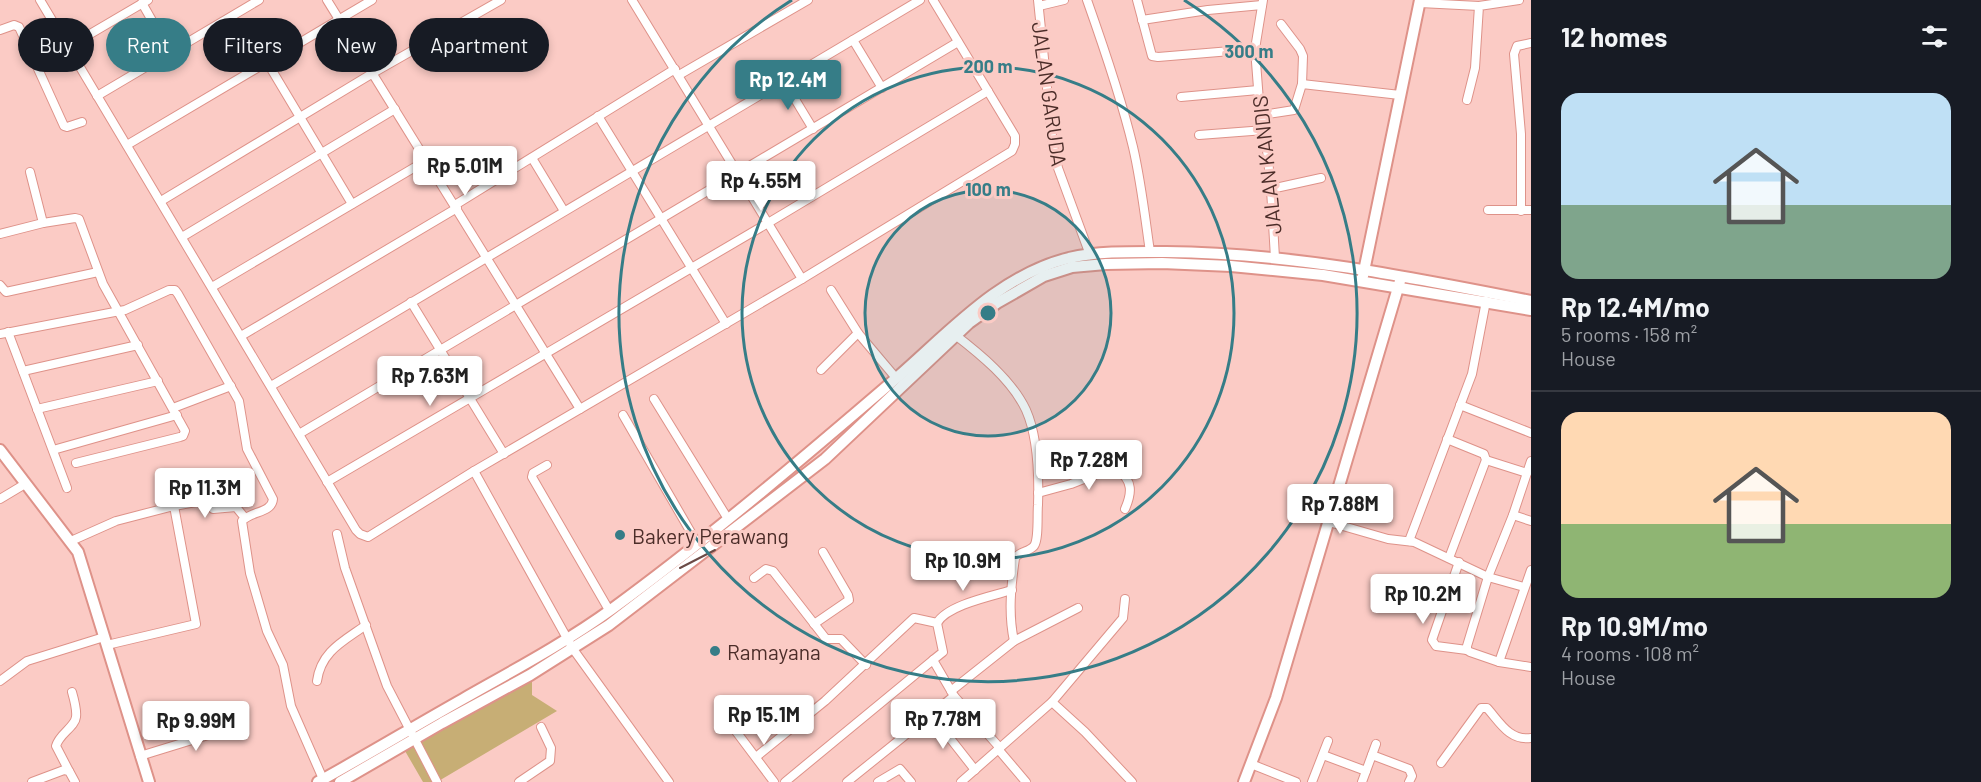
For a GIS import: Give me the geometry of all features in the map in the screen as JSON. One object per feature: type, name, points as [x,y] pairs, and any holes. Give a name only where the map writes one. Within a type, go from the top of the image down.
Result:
[{"type":"main road","points":[[1361,282],[1420,2]]},
{"type":"main road","points":[[321,781],[412,734],[609,625],[825,459],[878,412],[972,309],[1042,267],[1073,257],[1150,252],[1196,252],[1275,258],[1365,269],[1400,283],[1531,310]]},
{"type":"main road","points":[[571,644],[609,610],[728,519],[952,332],[1044,276],[1072,267],[1162,263],[1231,266],[1323,275],[1361,282],[1400,283],[1531,301]]},
{"type":"main road","points":[[1244,782],[1276,698],[1400,283]]},
{"type":"main road","points":[[0,450],[78,552],[149,782]]},
{"type":"main road","points":[[340,782],[412,734]]},
{"type":"street","points":[[40,0],[51,18]]},
{"type":"street","points":[[191,42],[259,0]]},
{"type":"street","points":[[327,0],[338,18]]},
{"type":"street","points":[[341,18],[372,0]]},
{"type":"street","points":[[161,201],[501,0]]},
{"type":"street","points":[[632,0],[802,279]]},
{"type":"street","points":[[241,336],[456,207],[598,116],[808,0]]},
{"type":"street","points":[[271,386],[920,0]]},
{"type":"street","points":[[83,72],[356,530],[366,537],[474,471],[802,279],[1012,151],[1016,144],[1015,136],[933,0]]},
{"type":"street","points":[[1038,3],[1064,0]]},
{"type":"street","points":[[1087,0],[1115,78],[1133,148],[1142,191],[1150,252]]},
{"type":"street","points":[[1137,0],[1150,52],[1155,56],[1256,49]]},
{"type":"street","points":[[1420,2],[1479,6],[1519,0]]},
{"type":"street","points":[[94,31],[142,2],[151,18]]},
{"type":"street","points":[[1142,20],[1262,2]]},
{"type":"street","name":"JALAN KANDIS","points":[[1262,2],[1256,49],[1258,90],[1271,189],[1275,258]]},
{"type":"street","name":"JALAN GARUDA","points":[[1038,3],[1053,146],[1058,168],[1090,255]]},
{"type":"street","points":[[1467,100],[1475,68],[1479,6]]},
{"type":"street","points":[[1262,115],[1294,110],[1302,84],[1303,56],[1281,24]]},
{"type":"street","points":[[0,30],[14,25],[19,27],[64,126],[68,127],[82,122]]},
{"type":"street","points":[[853,40],[882,88]]},
{"type":"street","points":[[299,434],[957,42]]},
{"type":"street","points":[[1521,211],[1521,134],[1514,54],[1518,46],[1531,43]]},
{"type":"street","points":[[98,96],[140,72]]},
{"type":"street","points":[[128,146],[250,72]]},
{"type":"street","points":[[273,72],[352,204]]},
{"type":"street","points":[[373,74],[580,409]]},
{"type":"street","points":[[784,81],[813,129]]},
{"type":"street","points":[[1302,84],[1400,95]]},
{"type":"street","points":[[1181,97],[1258,90]]},
{"type":"street","points":[[327,482],[988,91]]},
{"type":"street","points":[[182,237],[395,109]]},
{"type":"street","points":[[598,116],[726,324]]},
{"type":"street","points":[[1199,135],[1265,130]]},
{"type":"street","points":[[532,158],[564,211]]},
{"type":"street","points":[[212,287],[427,160]]},
{"type":"street","points":[[30,172],[43,223]]},
{"type":"street","points":[[1271,189],[1321,178]]},
{"type":"street","points":[[1488,210],[1531,210]]},
{"type":"street","points":[[0,234],[43,223],[79,219],[98,272],[185,431],[183,436],[76,463]]},
{"type":"street","points":[[0,285],[6,291],[11,291],[98,272]]},
{"type":"street","points":[[67,488],[23,371],[4,333],[125,310],[169,290],[175,291],[239,401],[247,449],[273,502],[268,508],[245,518],[242,528],[253,586],[267,631],[284,664],[291,706],[321,781]]},
{"type":"street","points":[[831,290],[858,333],[896,378]]},
{"type":"street","points":[[1409,541],[1472,374],[1486,301]]},
{"type":"street","points":[[411,302],[504,454]]},
{"type":"street","points":[[952,332],[988,363],[1018,396],[1026,410],[1035,446],[1038,493],[1036,541],[1031,548],[1016,555],[1011,590],[1010,622],[1014,641]]},
{"type":"street","points":[[821,370],[858,333]]},
{"type":"street","points":[[23,371],[138,345]]},
{"type":"street","points":[[37,409],[158,381]]},
{"type":"street","points":[[53,450],[175,412],[231,386]]},
{"type":"street","points":[[654,399],[728,519]]},
{"type":"street","points":[[1460,405],[1531,433]]},
{"type":"street","points":[[623,415],[697,543]]},
{"type":"street","points":[[1447,439],[1484,454],[1486,460],[1449,558]]},
{"type":"street","points":[[1486,460],[1527,472]]},
{"type":"street","points":[[1467,650],[1488,577],[1513,515],[1531,460]]},
{"type":"street","points":[[547,465],[533,473],[532,477],[609,610]]},
{"type":"street","points":[[1038,493],[1071,484],[1104,471],[1118,470],[1130,482],[1131,492],[1125,509]]},
{"type":"street","points":[[474,471],[571,644],[669,782]]},
{"type":"street","points":[[0,499],[25,484]]},
{"type":"street","points":[[71,541],[116,521],[207,500],[213,509],[236,507],[245,518]]},
{"type":"street","points":[[0,681],[27,661],[106,641],[196,624],[174,506]]},
{"type":"street","points":[[1513,515],[1531,521]]},
{"type":"street","points":[[1329,522],[1388,539],[1422,545],[1488,577],[1524,587]]},
{"type":"street","points":[[338,534],[345,568],[387,686],[437,782]]},
{"type":"street","points":[[814,624],[849,600],[823,552]]},
{"type":"street","points":[[1459,562],[1432,640],[1436,646],[1467,650],[1499,662],[1531,667]]},
{"type":"street","points":[[754,578],[766,569],[773,571],[827,640],[841,639],[866,665]]},
{"type":"street","points":[[1499,662],[1531,570]]},
{"type":"street","points":[[785,782],[943,654],[937,623],[940,616],[976,600],[1011,590]]},
{"type":"street","points":[[961,782],[973,776],[999,749],[1052,702],[1123,618],[1125,599]]},
{"type":"street","points":[[847,782],[931,714],[952,693],[1014,641],[1078,608]]},
{"type":"street","points":[[756,757],[866,665],[914,618],[937,623]]},
{"type":"street","points":[[317,681],[318,670],[325,656],[366,625]]},
{"type":"street","points":[[933,660],[952,693],[1026,782]]},
{"type":"street","points":[[72,692],[76,717],[59,738],[56,746],[75,782]]},
{"type":"street","points":[[1052,702],[1085,732],[1132,782]]},
{"type":"street","points":[[1441,763],[1481,708],[1487,708],[1499,725],[1514,735],[1524,739],[1531,738]]},
{"type":"street","points":[[931,714],[973,776]]},
{"type":"street","points":[[140,756],[244,724]]},
{"type":"street","points":[[732,726],[774,782]]},
{"type":"street","points":[[519,782],[550,760],[551,748],[541,727]]},
{"type":"street","points":[[1312,782],[1328,741]]},
{"type":"street","points":[[1362,782],[1376,744]]},
{"type":"street","points":[[1323,755],[1366,771]]},
{"type":"street","points":[[1372,755],[1409,769],[1412,776],[1409,782]]},
{"type":"street","points":[[1251,764],[1296,782]]},
{"type":"street","points":[[878,782],[900,769],[911,782]]},
{"type":"street","points":[[32,782],[64,770],[69,771]]},
{"type":"shaded area","points":[[532,670],[532,695],[557,711],[437,782],[423,782],[401,744]]},
{"type":"railway","points":[[680,568],[715,550]]},
{"type":"place","name":"Bakery Perawang","points":[[620,535]]},
{"type":"place","name":"Ramayana","points":[[715,651]]}]
